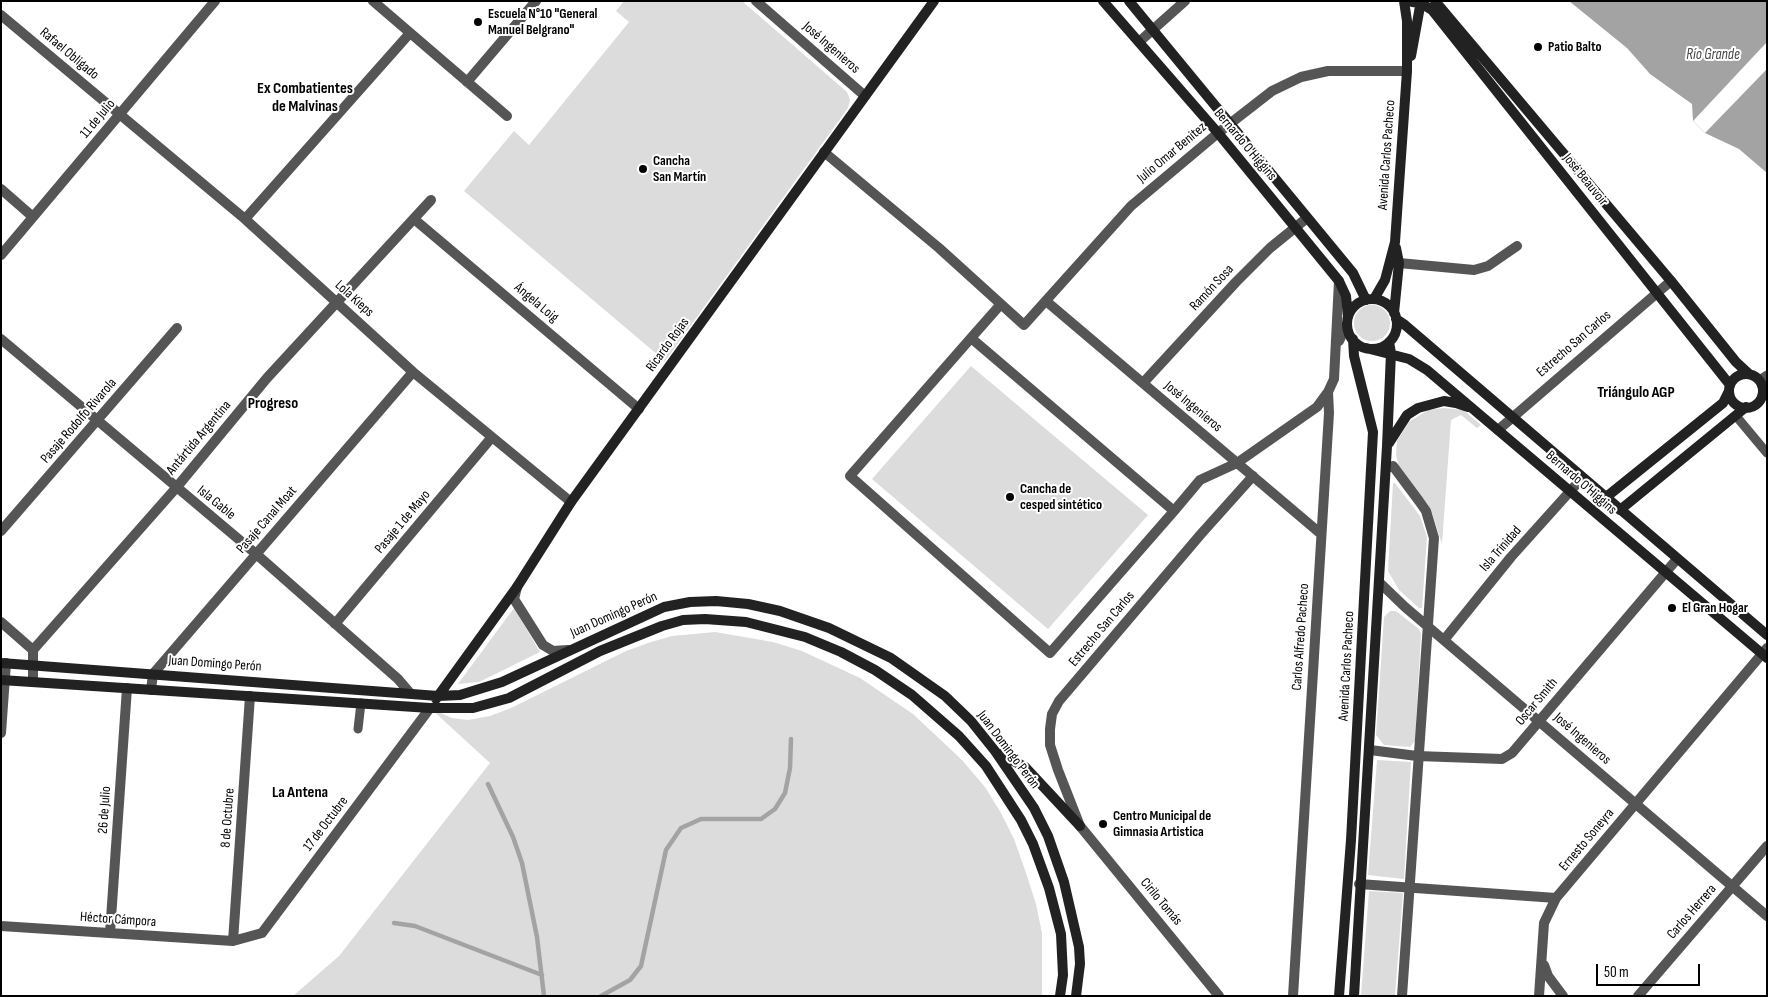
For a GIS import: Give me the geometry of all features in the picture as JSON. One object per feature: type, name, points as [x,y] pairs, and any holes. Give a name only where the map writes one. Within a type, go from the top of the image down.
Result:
[{"type":"main road","name":"Ricardo Rojas","points":[[430,708],[516,586],[571,502],[934,1]]},
{"type":"main road","name":"Bernardo O'Higgins","points":[[1103,1],[1218,133],[1339,281],[1346,296],[1348,320]]},
{"type":"main road","name":"Bernardo O'Higgins","points":[[1129,1],[1354,273],[1370,299]]},
{"type":"main road","points":[[1404,1],[1407,21],[1407,71]]},
{"type":"main road","name":"José Beauvoir","points":[[1435,1],[1671,281],[1731,356],[1749,374]]},
{"type":"main road","points":[[1407,71],[1416,2]]},
{"type":"main road","name":"José Beauvoir","points":[[1416,2],[1432,10],[1657,291],[1730,388]]},
{"type":"main road","name":"Avenida Carlos Pacheco","points":[[1339,996],[1351,840],[1373,432],[1354,356],[1348,320],[1352,308],[1370,299],[1385,280],[1395,242],[1407,71]]},
{"type":"main road","name":"Avenida Carlos Pacheco","points":[[1354,996],[1359,884],[1370,750],[1380,583],[1387,446],[1389,342],[1394,334],[1399,263],[1395,242]]},
{"type":"main road","points":[[1370,299],[1388,305],[1395,316]]},
{"type":"main road","name":"Bernardo O'Higgins","points":[[1395,316],[1767,635]]},
{"type":"main road","points":[[1352,339],[1366,348],[1382,346],[1389,342]]},
{"type":"main road","name":"Bernardo O'Higgins","points":[[1366,348],[1390,353],[1409,360],[1427,370],[1665,572],[1765,654]]},
{"type":"main road","points":[[1605,498],[1723,403],[1730,388],[1740,375],[1749,374],[1764,382],[1760,400],[1752,407],[1746,407],[1733,401],[1730,388]]},
{"type":"main road","points":[[1387,446],[1407,415],[1430,403],[1456,403],[1475,410]]},
{"type":"main road","points":[[1620,510],[1746,407]]},
{"type":"main road","name":"Juan Domingo Perón","points":[[4,663],[438,696],[460,695],[478,691],[502,682],[638,617],[664,607],[690,602],[740,603],[780,611],[829,628],[891,658],[945,696],[971,721],[995,752],[1034,808],[1048,836],[1064,882],[1079,947],[1080,964],[1076,996]]},
{"type":"main road","name":"Juan Domingo Perón","points":[[3,680],[430,708],[473,708],[493,704],[600,652],[662,626],[683,620],[705,619],[746,622],[805,637],[841,652],[875,670],[932,711],[986,766],[1004,792],[1033,844],[1049,888],[1061,934],[1063,975],[1060,996]]},
{"type":"main road","points":[[995,752],[1025,767],[1080,826]]},
{"type":"street","name":"11 de Julio","points":[[1,255],[215,1]]},
{"type":"street","points":[[373,1],[507,116]]},
{"type":"street","points":[[467,82],[536,1]]},
{"type":"street","name":"José Ingenieros","points":[[756,1],[865,96]]},
{"type":"street","points":[[1139,42],[1185,1]]},
{"type":"street","name":"Rafael Obligado","points":[[1,15],[120,115]]},
{"type":"street","points":[[245,220],[410,32]]},
{"type":"street","name":"Julio Omar Benitez","points":[[1001,304],[1024,324],[1046,302],[1131,206],[1229,124],[1272,91],[1301,77],[1328,71],[1407,71]]},
{"type":"street","name":"Lola Kieps","points":[[120,115],[245,220],[413,372],[571,502]]},
{"type":"street","points":[[824,152],[1001,304],[850,476],[1050,653],[1200,480],[1237,463],[1317,407],[1328,392]]},
{"type":"street","points":[[1,189],[33,217]]},
{"type":"street","name":"Antártida Argentina","points":[[33,650],[176,488],[267,378],[431,200]]},
{"type":"street","name":"Ángela Loig","points":[[414,218],[639,409]]},
{"type":"street","name":"Ramón Sosa","points":[[1143,384],[1236,282],[1307,218]]},
{"type":"street","points":[[1399,263],[1474,270],[1488,266],[1518,246]]},
{"type":"street","name":"Carlos Alfredo Pacheco","points":[[1293,996],[1322,534],[1329,413],[1328,392],[1334,379],[1339,281]]},
{"type":"street","name":"Estrecho San Carlos","points":[[1498,430],[1657,291],[1671,281]]},
{"type":"street","name":"José Ingenieros","points":[[1046,302],[1322,534]]},
{"type":"street","points":[[1336,346],[1348,320]]},
{"type":"street","name":"Pasaje Rodolfo Rivarola","points":[[1,532],[177,328]]},
{"type":"street","points":[[971,338],[1174,511]]},
{"type":"street","name":"Isla Gable","points":[[1,339],[336,624],[410,693]]},
{"type":"street","name":"Pasaje Canal Moat","points":[[153,674],[413,372]]},
{"type":"street","name":"Pasaje 1 de Mayo","points":[[336,624],[492,437]]},
{"type":"street","points":[[1386,468],[1393,466],[1423,506],[1434,538],[1417,756],[1402,996]]},
{"type":"street","name":"Estrecho San Carlos","points":[[1080,826],[1050,745],[1052,714],[1059,701],[1201,534],[1253,476]]},
{"type":"street","name":"Isla Trinidad","points":[[1444,640],[1511,557],[1582,478]]},
{"type":"street","name":"Oscar Smith","points":[[1370,750],[1417,756],[1502,759],[1512,753],[1677,559]]},
{"type":"street","name":"José Ingenieros","points":[[1380,583],[1767,916]]},
{"type":"street","points":[[516,586],[514,599],[543,645],[553,651],[568,650]]},
{"type":"street","points":[[1,622],[33,650],[33,682]]},
{"type":"street","name":"Ernesto Soneyra","points":[[1539,996],[1544,923],[1556,898],[1635,803],[1765,654]]},
{"type":"street","points":[[1,733],[4,663]]},
{"type":"street","points":[[151,690],[153,674]]},
{"type":"street","name":"26 de Julio","points":[[110,933],[127,688]]},
{"type":"street","name":"8 de Octubre","points":[[233,941],[250,696]]},
{"type":"street","name":"17 de Octubre","points":[[233,941],[262,933],[430,708]]},
{"type":"street","name":"Cirilo Tomás","points":[[1080,826],[1219,996]]},
{"type":"street","name":"Carlos Herrera","points":[[1638,996],[1767,846]]},
{"type":"street","points":[[1359,884],[1556,898]]},
{"type":"street","name":"Héctor Cámpora","points":[[1,926],[233,941]]},
{"type":"street","points":[[1542,959],[1548,976],[1563,996]]},
{"type":"lane","points":[[1736,416],[1767,453]]},
{"type":"lane","points":[[358,729],[361,703]]},
{"type":"shaded area","name":"Cancha San Martín","points":[[624,1],[742,1],[847,92],[850,100],[848,108],[665,361],[464,191],[514,131],[529,145],[629,22],[616,11]]},
{"type":"shaded area","points":[[1372,305],[1379,306],[1385,310],[1389,316],[1389,330],[1385,336],[1379,340],[1372,341],[1365,340],[1359,336],[1355,330],[1354,323],[1355,316],[1359,310],[1365,306]]},
{"type":"shaded area","name":"Cancha de cesped sintético","points":[[971,366],[1148,515],[1048,629],[872,479]]},
{"type":"shaded area","points":[[1444,408],[1463,410],[1481,425],[1477,428],[1461,415],[1451,420],[1442,544],[1432,513],[1399,467],[1396,455],[1397,441],[1409,422],[1428,410]]},
{"type":"shaded area","points":[[1393,483],[1395,483],[1420,516],[1427,537],[1422,608],[1419,608],[1399,590],[1388,571]]},
{"type":"shaded area","points":[[514,608],[540,652],[479,682],[458,684]]},
{"type":"shaded area","points":[[1390,611],[1396,611],[1419,629],[1421,634],[1415,741],[1410,747],[1384,745],[1376,735],[1384,617]]},
{"type":"shaded area","points":[[715,632],[773,642],[802,651],[860,678],[913,714],[962,760],[985,787],[1001,813],[1014,839],[1026,873],[1036,904],[1042,933],[1042,996],[293,996],[339,956],[490,763],[430,708],[452,718],[468,720],[490,716],[511,708],[626,651],[672,636]]},
{"type":"shaded area","points":[[1377,760],[1411,762],[1404,879],[1368,875]]},
{"type":"shaded area","points":[[1369,891],[1403,893],[1395,996],[1361,995]]},
{"type":"water","name":"Río Grande","points":[[1569,1],[1767,1],[1767,173],[1739,149],[1705,133],[1693,121],[1692,104],[1650,74],[1627,48]]},
{"type":"pier","points":[[1767,42],[1767,69],[1705,133],[1693,121]]},
{"type":"waterway","points":[[601,996],[630,980],[641,966],[666,850],[681,828],[701,819],[761,819],[775,809],[785,793],[790,768],[791,739]]},
{"type":"waterway","points":[[488,784],[513,837],[522,863],[537,937],[544,996]]},
{"type":"waterway","points":[[394,923],[415,926],[542,975]]},
{"type":"place","name":"Escuela N°10 \"General Manuel Belgrano\"","points":[[478,22]]},
{"type":"place","name":"Patio Balto","points":[[1538,47]]},
{"type":"place","name":"Cancha San Martín","points":[[643,169]]},
{"type":"place","name":"Cancha de cesped sintético","points":[[1010,497]]},
{"type":"place","name":"El Gran Hogar","points":[[1672,608]]},
{"type":"place","name":"Centro Municipal de Gimnasia Artistica","points":[[1103,824]]},
{"type":"district","name":"Ex Combatientes de Malvinas","points":[[305,98]]},
{"type":"district","name":"Triángulo AGP","points":[[1636,393]]},
{"type":"district","name":"Progreso","points":[[273,404]]},
{"type":"district","name":"La Antena","points":[[300,793]]}]
